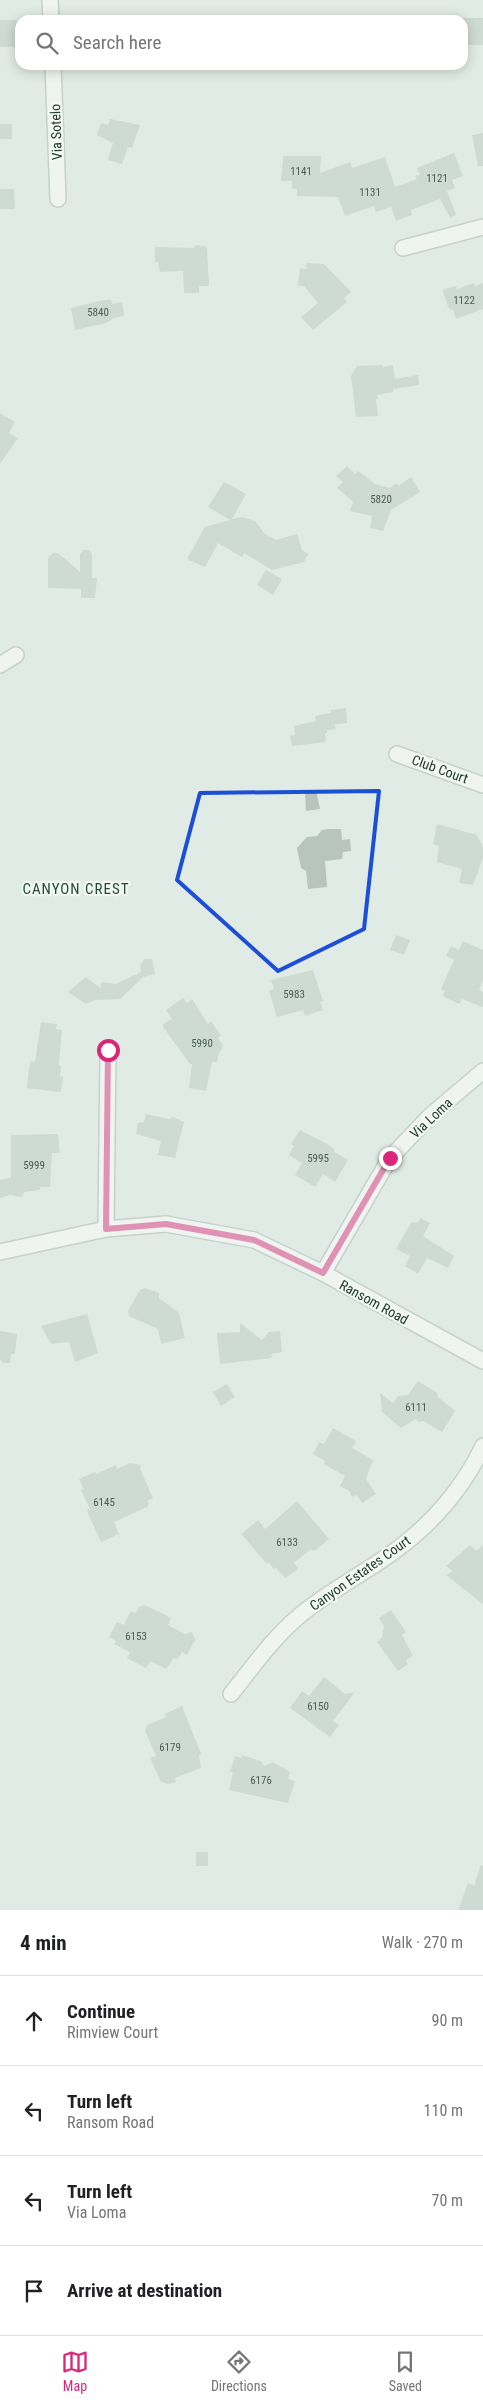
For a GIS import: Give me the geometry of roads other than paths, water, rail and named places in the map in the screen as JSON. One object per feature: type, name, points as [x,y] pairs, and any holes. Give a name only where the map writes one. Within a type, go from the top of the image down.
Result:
[{"type":"street","points":[[50,0],[51,15]]},
{"type":"street","name":"Via Sotelo","points":[[53,70],[58,199]]},
{"type":"street","points":[[403,248],[483,227]]},
{"type":"street","points":[[0,665],[16,655]]},
{"type":"street","name":"Club Court","points":[[398,754],[483,785]]},
{"type":"street","points":[[106,1229],[108,1050]]},
{"type":"street","name":"Via Loma","points":[[323,1273],[390,1158],[430,1115],[483,1071]]},
{"type":"street","name":"Ransom Road","points":[[0,1252],[106,1229],[166,1224],[254,1240],[323,1273],[483,1361]]},
{"type":"street","name":"Canyon Estates Court","points":[[231,1694],[279,1636],[300,1615],[395,1551],[418,1531],[457,1489],[475,1463],[483,1446]]},
{"type":"district","name":"CANYON CREST","points":[[76,889]]}]
